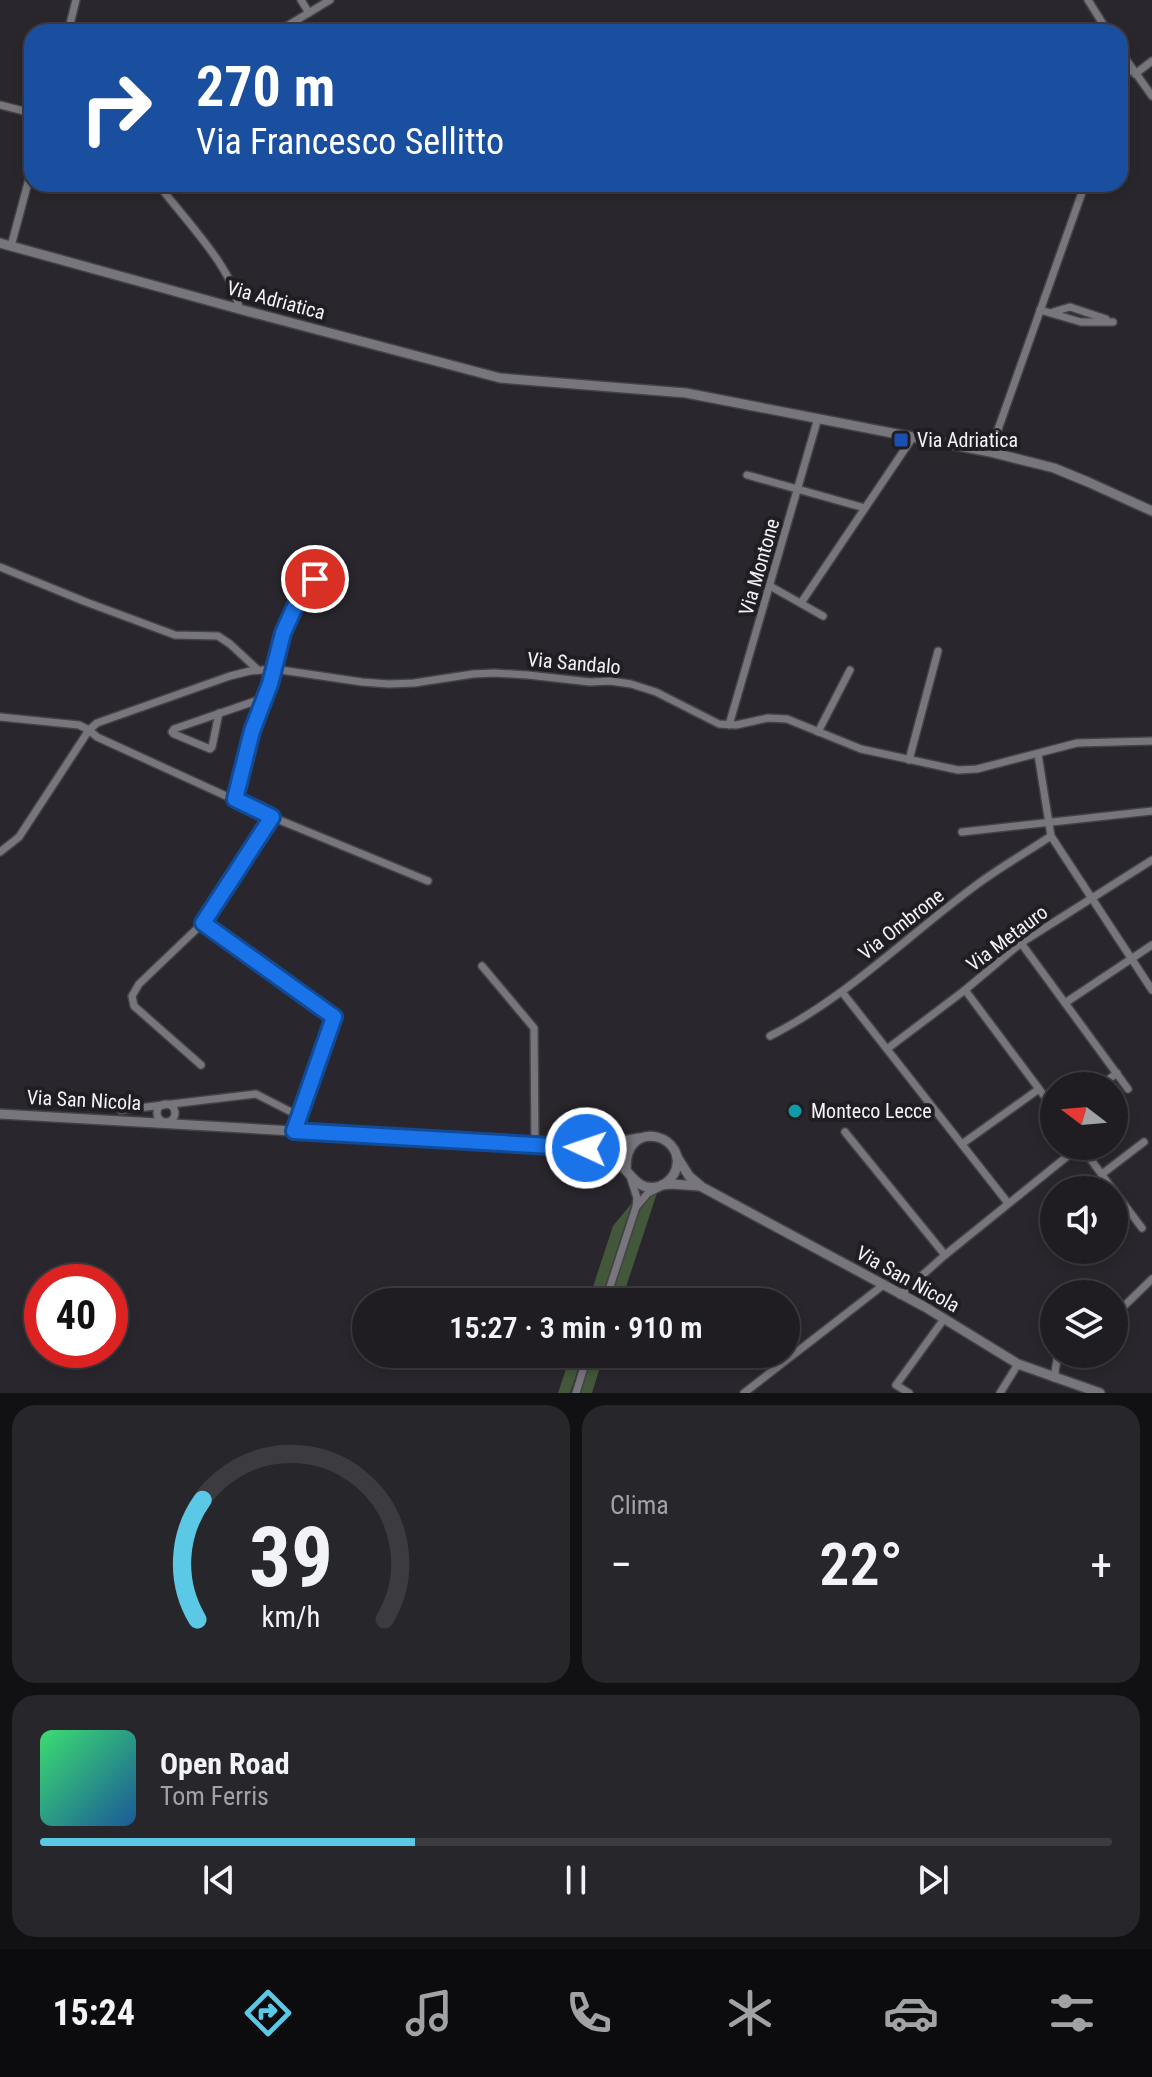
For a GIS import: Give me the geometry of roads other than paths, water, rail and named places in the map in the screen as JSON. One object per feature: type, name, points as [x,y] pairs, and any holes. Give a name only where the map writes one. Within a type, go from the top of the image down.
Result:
[{"type":"street","points":[[70,24],[76,0]]},
{"type":"street","points":[[301,0],[309,13]]},
{"type":"street","points":[[290,24],[330,0]]},
{"type":"street","points":[[1088,0],[1103,24]]},
{"type":"street","points":[[1128,74],[1152,61]]},
{"type":"street","points":[[1128,64],[1152,96]]},
{"type":"street","points":[[0,105],[24,111]]},
{"type":"street","points":[[11,246],[26,192]]},
{"type":"street","points":[[164,192],[211,251],[234,292],[239,309]]},
{"type":"street","points":[[990,452],[1082,192]]},
{"type":"street","name":"Via Adriatica","points":[[0,243],[500,378],[686,393],[990,452],[1054,468],[1152,511]]},
{"type":"street","points":[[1040,310],[1081,322],[1113,322],[1070,307],[1051,313]]},
{"type":"street","name":"Via Montone","points":[[729,725],[818,418]]},
{"type":"street","points":[[801,603],[913,437]]},
{"type":"street","points":[[747,475],[865,508]]},
{"type":"street","points":[[0,567],[175,635],[213,634],[230,644],[258,670]]},
{"type":"street","points":[[235,799],[252,731],[287,622],[315,579]]},
{"type":"street","points":[[770,586],[823,616]]},
{"type":"street","points":[[909,760],[938,651]]},
{"type":"street","name":"Via Sandalo","points":[[89,730],[97,723],[230,676],[274,669],[389,684],[495,673],[621,682],[656,692],[710,720],[729,725]]},
{"type":"street","points":[[818,732],[850,670]]},
{"type":"street","points":[[219,713],[210,749],[172,732],[174,729],[219,713],[264,698]]},
{"type":"street","points":[[0,717],[79,725],[97,737],[272,817],[428,881]]},
{"type":"street","points":[[729,725],[778,717],[861,749],[969,770],[1077,743],[1152,741]]},
{"type":"street","points":[[0,852],[19,837],[89,730]]},
{"type":"street","points":[[1038,754],[1051,836],[1152,990]]},
{"type":"street","points":[[962,832],[1152,811]]},
{"type":"street","points":[[201,1065],[134,1006],[132,996],[139,984],[203,923],[272,817]]},
{"type":"street","name":"Via Ombrone","points":[[770,1036],[796,1023],[842,992],[979,883],[1051,836]]},
{"type":"street","name":"Via Metauro","points":[[887,1049],[1021,943],[1152,860]]},
{"type":"street","points":[[203,923],[334,1017],[294,1131]]},
{"type":"street","points":[[1021,943],[1116,1072]]},
{"type":"street","points":[[1065,1003],[1152,945]]},
{"type":"street","points":[[482,966],[534,1028],[535,1145]]},
{"type":"street","points":[[962,1144],[1039,1089],[965,990]]},
{"type":"street","points":[[842,992],[1008,1203]]},
{"type":"street","name":"Via San Nicola","points":[[121,1110],[256,1094],[299,1116]]},
{"type":"street","name":"Via San Nicola","points":[[164,1104],[170,1105],[175,1116],[166,1123]]},
{"type":"street","name":"Via San Nicola","points":[[0,1114],[586,1148],[608,1155],[638,1184],[646,1187],[671,1184],[702,1187]]},
{"type":"street","points":[[845,1132],[945,1255]]},
{"type":"street","points":[[610,1288],[636,1207],[637,1198],[626,1157],[633,1144],[643,1137]]},
{"type":"street","name":"Via San Nicola","points":[[586,1148],[643,1137],[664,1139],[689,1176],[702,1187],[944,1319],[1018,1364],[1100,1393]]},
{"type":"street","points":[[1091,1160],[1102,1174],[1144,1142]]},
{"type":"street","points":[[636,1207],[648,1193],[675,1173],[676,1154]]},
{"type":"street","points":[[900,1295],[1062,1160]]},
{"type":"street","points":[[1128,1209],[1142,1228]]},
{"type":"street","points":[[1128,1302],[1152,1279]]},
{"type":"street","points":[[744,1393],[882,1286]]},
{"type":"street","points":[[890,1393],[944,1319]]},
{"type":"street","points":[[1000,1393],[1018,1364]]},
{"type":"street","points":[[576,1393],[584,1368]]},
{"type":"street","points":[[1054,1378],[1056,1368]]},
{"type":"street","points":[[896,1385],[909,1393]]},
{"type":"place","name":"Via Adriatica","points":[[901,440]]},
{"type":"place","name":"Monteco Lecce","points":[[795,1111]]}]
